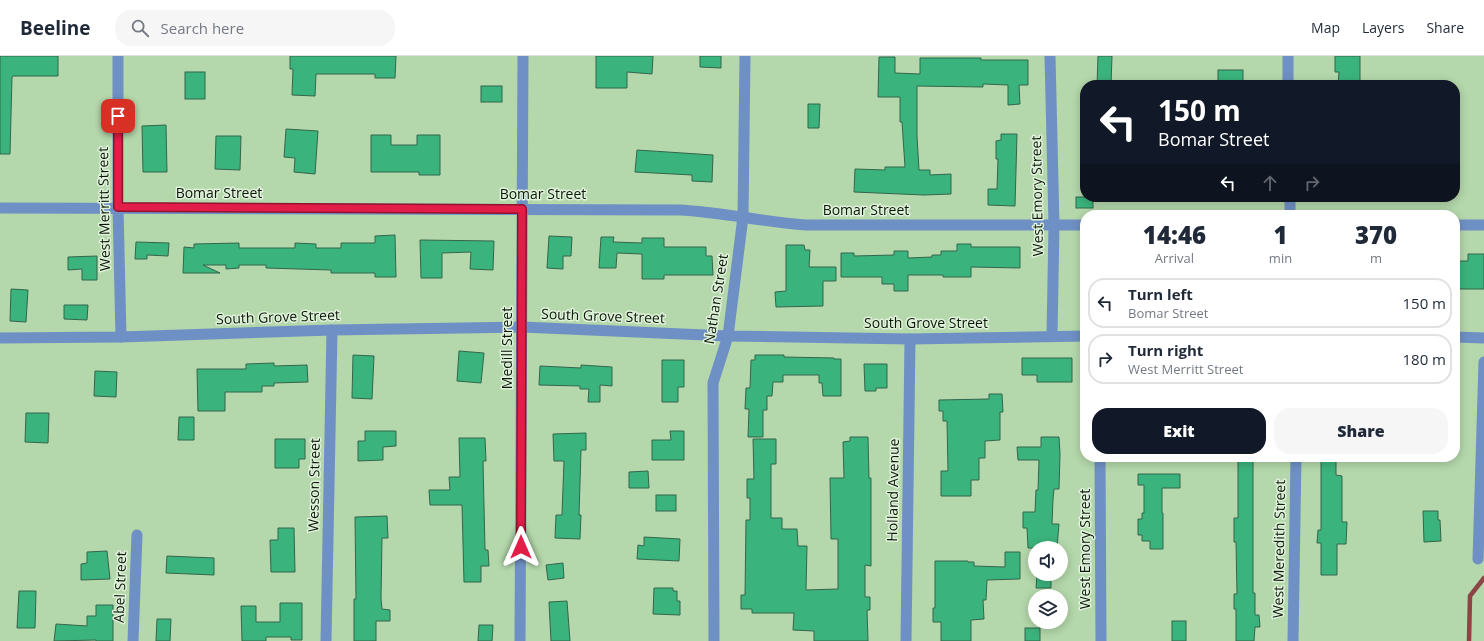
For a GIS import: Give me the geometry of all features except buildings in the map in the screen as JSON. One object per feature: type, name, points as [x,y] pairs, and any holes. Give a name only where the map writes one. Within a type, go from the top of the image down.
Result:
[{"type":"street","name":"West Merritt Street","points":[[118,56],[118,207],[122,337]]},
{"type":"street","name":"Medill Street","points":[[520,641],[523,56]]},
{"type":"street","name":"Nathan Street","points":[[714,641],[713,383],[728,336],[743,217],[745,56]]},
{"type":"street","name":"West Emory Street","points":[[1050,56],[1054,225],[1052,336]]},
{"type":"street","points":[[1288,56],[1288,80]]},
{"type":"street","name":"Bomar Street","points":[[0,208],[118,207],[679,210],[789,224],[1080,225]]},
{"type":"street","points":[[1460,225],[1484,225]]},
{"type":"street","name":"South Grove Street","points":[[0,338],[122,337],[332,330],[522,327],[728,336],[910,339],[1080,336]]},
{"type":"street","name":"Wesson Street","points":[[326,641],[332,330]]},
{"type":"street","points":[[1460,337],[1484,338]]},
{"type":"street","name":"Holland Avenue","points":[[906,641],[910,339]]},
{"type":"street","points":[[1478,559],[1484,362]]},
{"type":"street","name":"West Emory Street","points":[[1100,462],[1101,641]]},
{"type":"street","name":"West Meredith Street","points":[[1293,641],[1296,462]]},
{"type":"street","name":"Abel Street","points":[[133,641],[137,535]]},
{"type":"waterway","points":[[1469,641],[1470,596],[1484,578]]},
{"type":"route","points":[[118,116],[118,207],[522,209],[521,547]]}]
